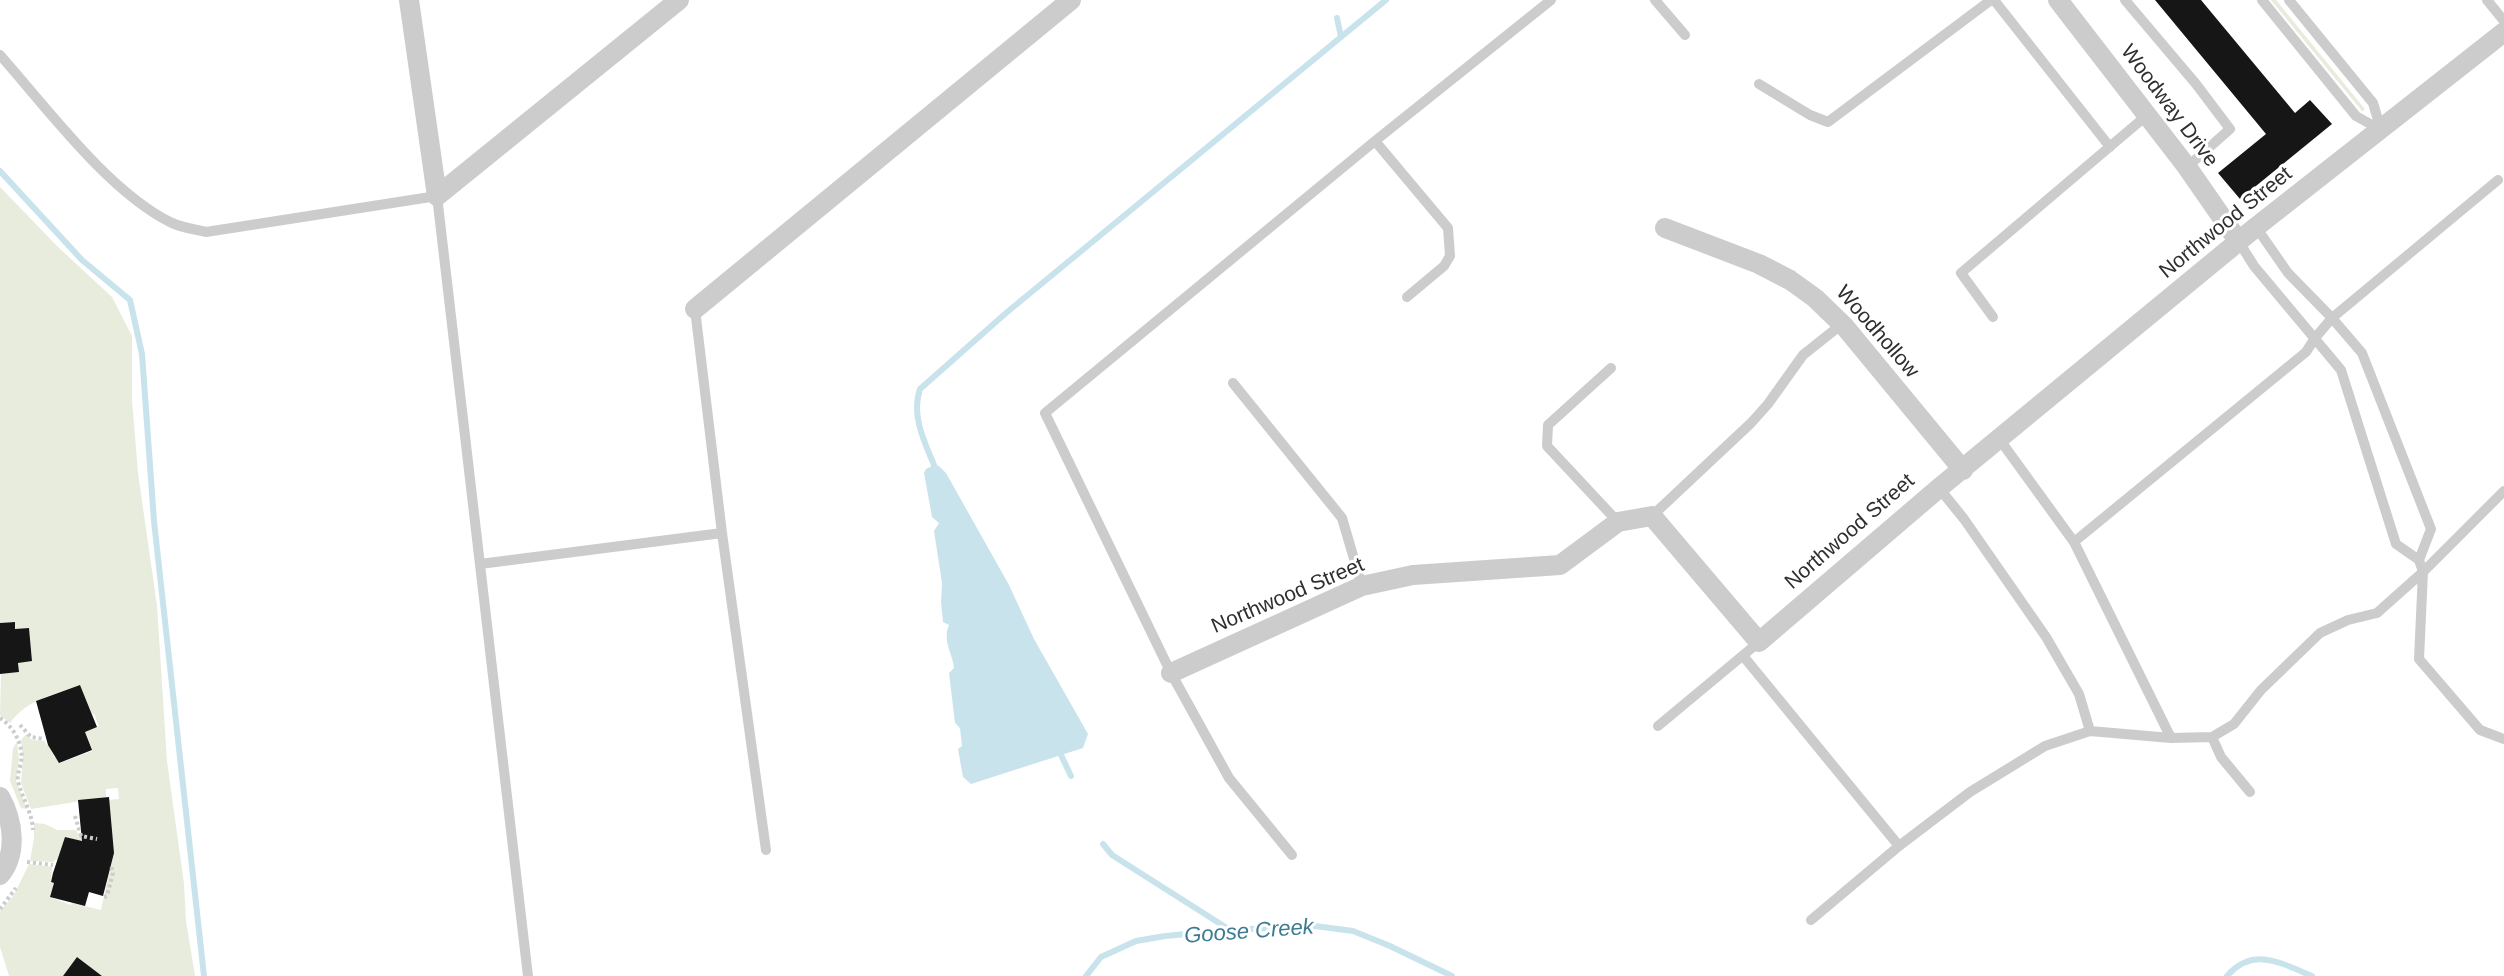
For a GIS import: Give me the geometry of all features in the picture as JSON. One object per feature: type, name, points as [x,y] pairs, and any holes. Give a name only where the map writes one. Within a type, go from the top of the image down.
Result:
[{"type":"street","points":[[409,0],[437,196]]},
{"type":"street","points":[[437,196],[679,0]]},
{"type":"street","points":[[695,309],[1071,0]]},
{"type":"street","name":"Woodway Drive","points":[[2066,3],[2146,116],[2187,167],[2239,242]]},
{"type":"street","name":"Northwood Street","points":[[1760,642],[1939,488],[2256,227],[2504,32]]},
{"type":"street","name":"Woodhollow","points":[[1665,228],[1759,264],[1790,280],[1815,298],[1842,324],[1963,470]]},
{"type":"street","points":[[1653,516],[1760,642]]},
{"type":"street","name":"Northwood Street","points":[[1171,673],[1362,586],[1413,575],[1560,565],[1618,522],[1653,516]]},
{"type":"street","points":[[0,797],[10,822],[12,848],[0,875]]},
{"type":"lane","points":[[1292,855],[1229,778],[1171,673],[1045,413],[1375,141],[1551,0]]},
{"type":"lane","points":[[1655,0],[1685,35]]},
{"type":"lane","points":[[1759,84],[1810,115],[1828,122],[1992,0],[2110,147]]},
{"type":"lane","points":[[2125,0],[2196,84],[2230,129],[2187,167]]},
{"type":"lane","points":[[2262,0],[2356,116],[2381,130]]},
{"type":"lane","points":[[2289,0],[2373,103],[2381,130]]},
{"type":"lane","points":[[2487,0],[2504,21]]},
{"type":"lane","points":[[0,55],[95,162],[132,196],[171,223],[206,232],[437,196],[528,976]]},
{"type":"lane","points":[[1993,317],[1961,273],[2146,116]]},
{"type":"lane","points":[[1375,141],[1448,228],[1450,256],[1444,266],[1407,297]]},
{"type":"lane","points":[[2074,542],[2306,352],[2332,318],[2499,180]]},
{"type":"lane","points":[[2256,227],[2288,273],[2362,353],[2431,529],[2419,560]]},
{"type":"lane","points":[[2239,242],[2254,266],[2341,370],[2396,544],[2419,560],[2423,572],[2419,659],[2480,730],[2504,739]]},
{"type":"lane","points":[[695,309],[722,534],[766,850]]},
{"type":"lane","points":[[1653,516],[1751,423],[1768,404],[1803,354],[1842,324]]},
{"type":"lane","points":[[1611,368],[1548,425],[1547,446],[1618,522]]},
{"type":"lane","points":[[1233,383],[1342,518],[1362,586]]},
{"type":"lane","points":[[2000,440],[2074,542],[2170,738]]},
{"type":"lane","points":[[1939,488],[1964,519],[2046,637],[2079,694],[2090,730]]},
{"type":"lane","points":[[1811,920],[1899,846],[1970,792],[2045,746],[2090,730],[2170,738],[2212,737],[2234,724],[2261,690],[2320,633],[2348,620],[2377,613],[2423,572],[2504,491]]},
{"type":"lane","points":[[480,564],[722,534]]},
{"type":"lane","points":[[1658,726],[1760,642]]},
{"type":"lane","points":[[1744,657],[1899,846]]},
{"type":"lane","points":[[2212,737],[2221,757],[2250,792]]},
{"type":"path","points":[[20,724],[31,737],[44,739]]},
{"type":"path","points":[[75,816],[81,836],[97,838]]},
{"type":"path","points":[[10,855],[28,862],[53,865]]},
{"type":"path","points":[[104,897],[107,896],[113,873],[111,865]]},
{"type":"shaded area","points":[[2271,0],[2276,0],[2364,108],[2364,111],[2362,111]]},
{"type":"shaded area","points":[[0,187],[59,248],[112,297],[132,336],[132,400],[138,473],[157,606],[167,761],[184,884],[186,921],[195,976],[102,976],[77,957],[63,976],[9,976],[0,947],[0,911],[14,895],[29,864],[52,867],[51,882],[54,883],[50,897],[71,905],[72,903],[101,910],[114,851],[102,847],[109,800],[119,799],[118,788],[106,789],[106,797],[31,809],[21,783],[23,756],[21,740],[26,734],[32,740],[45,741],[46,745],[49,744],[54,757],[57,757],[60,763],[92,751],[85,732],[99,726],[80,685],[33,703],[10,723],[0,715],[1,674],[19,672],[18,663],[32,660],[29,628],[15,629],[15,622],[0,623]]},
{"type":"shaded area","points":[[17,742],[19,759],[16,781],[27,809],[21,808],[10,781],[13,748]]},
{"type":"shaded area","points":[[34,823],[45,824],[57,830],[76,830],[79,837],[85,839],[81,841],[65,837],[57,860],[54,862],[30,861]]},
{"type":"water","points":[[934,465],[939,466],[946,473],[1009,585],[1034,639],[1088,734],[1083,748],[971,784],[963,777],[958,749],[962,746],[960,728],[955,723],[949,673],[954,668],[947,642],[949,625],[943,622],[942,583],[934,531],[939,523],[932,517],[924,473],[926,469]]},
{"type":"building","points":[[2155,0],[2201,0],[2295,113],[2310,100],[2332,124],[2240,199],[2218,173],[2266,134]]},
{"type":"building","points":[[15,622],[15,629],[29,628],[32,661],[18,663],[19,672],[0,674],[0,623]]},
{"type":"building","points":[[80,685],[97,727],[85,732],[92,750],[59,763],[48,745],[36,701]]},
{"type":"building","points":[[109,797],[114,853],[103,896],[89,892],[85,906],[50,897],[54,883],[51,882],[53,873],[65,837],[82,841],[78,800]]},
{"type":"building","points":[[77,957],[102,976],[63,976]]},
{"type":"waterway","points":[[934,465],[918,418],[920,389],[1006,313],[1386,0]]},
{"type":"waterway","points":[[1337,18],[1341,37]]},
{"type":"waterway","points":[[0,171],[82,260],[130,300],[142,354],[154,521],[204,976]]},
{"type":"waterway","points":[[1061,755],[1071,776]]},
{"type":"waterway","points":[[1103,844],[1112,855],[1230,930]]},
{"type":"waterway","name":"Goose Creek","points":[[1086,976],[1101,957],[1136,941],[1230,930],[1315,926],[1353,931],[1452,976]]},
{"type":"waterway","name":"Goose Creek","points":[[2227,976],[2237,967],[2257,959],[2278,962],[2312,976]]}]
